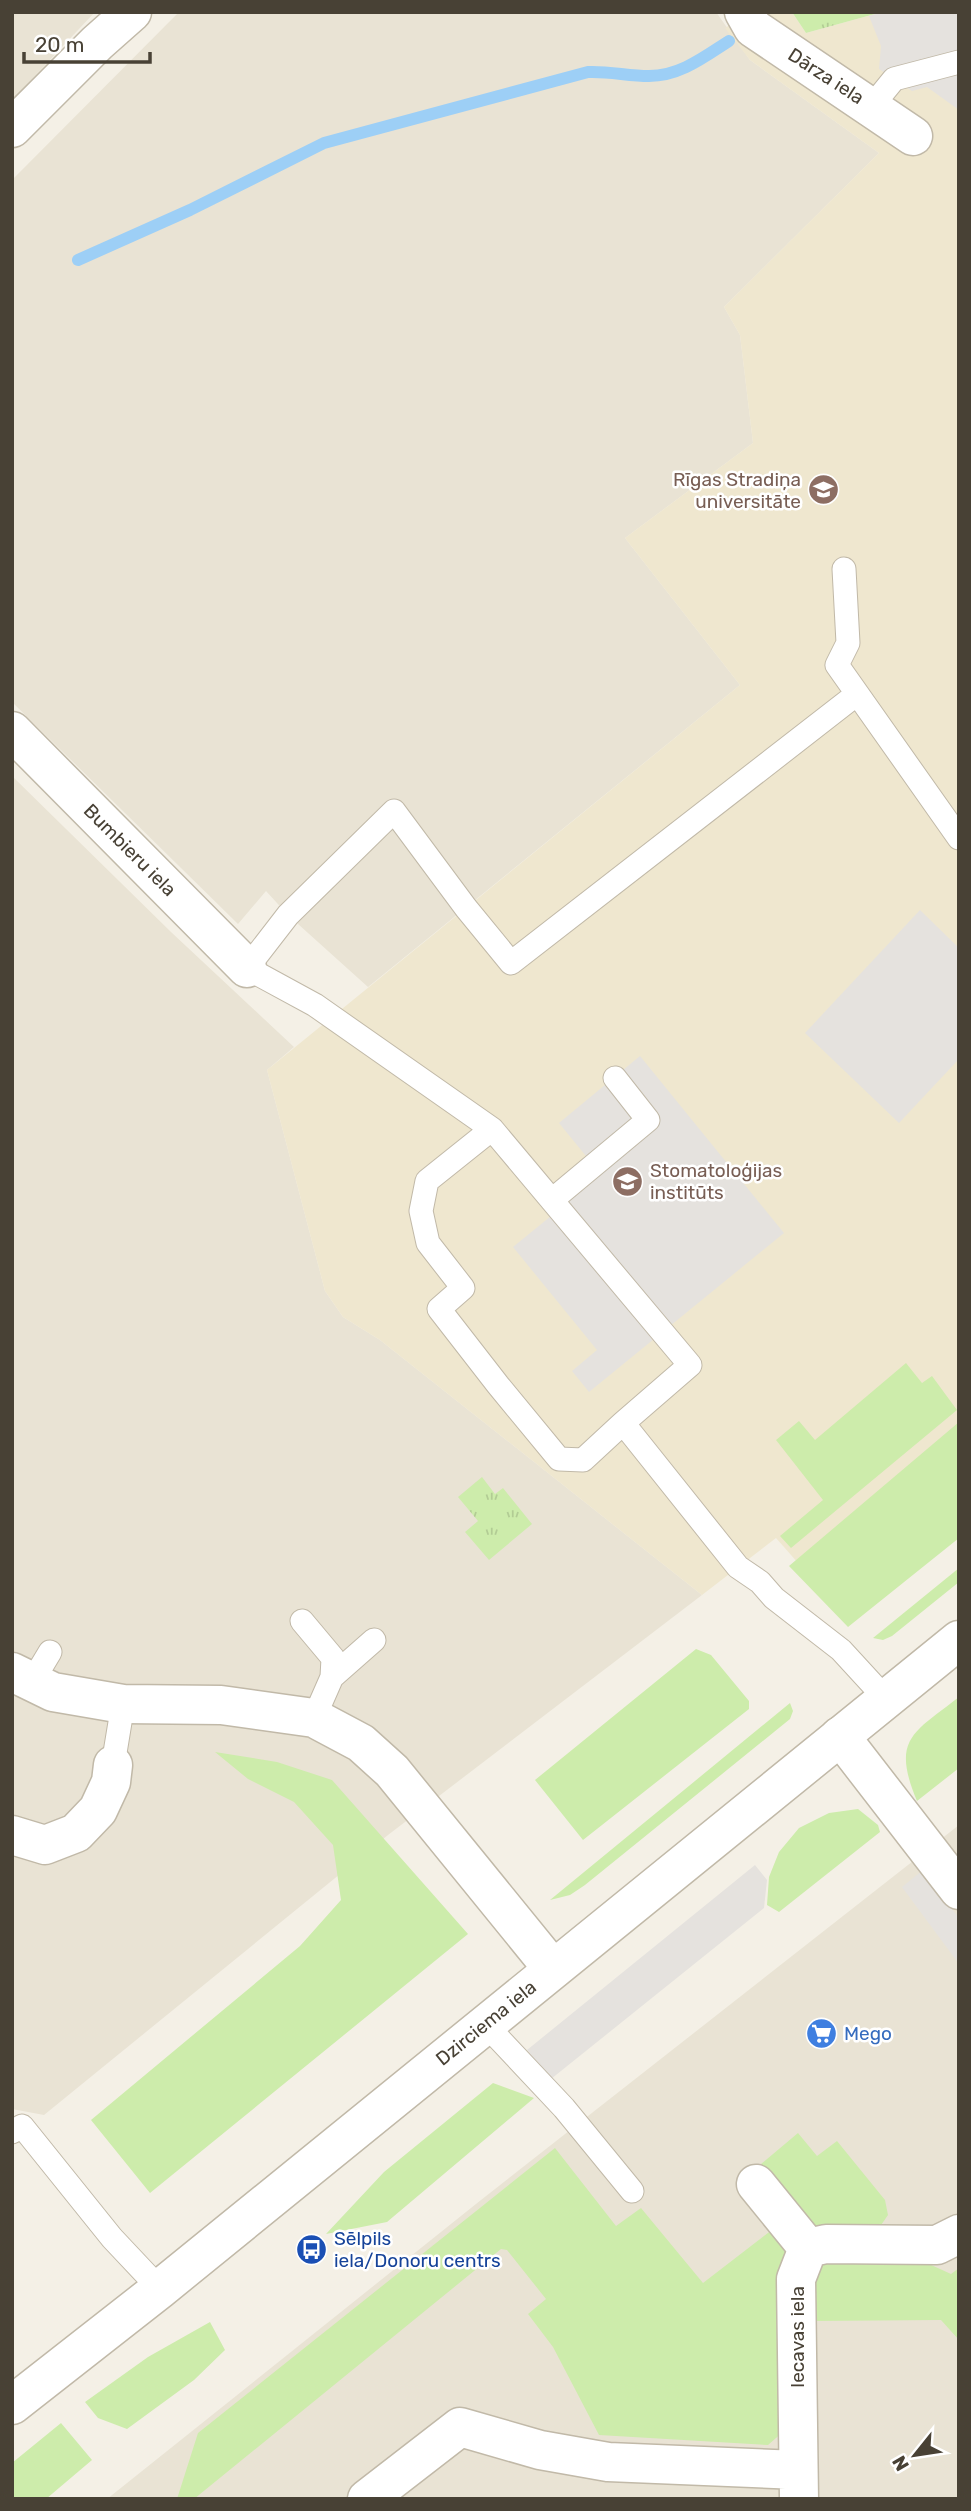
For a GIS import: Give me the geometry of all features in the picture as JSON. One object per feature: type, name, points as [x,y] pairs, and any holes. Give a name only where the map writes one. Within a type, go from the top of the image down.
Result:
[{"type":"street","points":[[12,128],[132,12]]},
{"type":"street","name":"Dārza iela","points":[[744,12],[753,27],[913,136]]},
{"type":"street","name":"Bumbieru iela","points":[[12,731],[247,968]]},
{"type":"street","name":"Dzirciema iela","points":[[12,2405],[160,2289],[959,1640]]},
{"type":"street","points":[[31,1668],[53,1692],[123,1704],[220,1705],[314,1718],[361,1743],[392,1771],[553,1969]]},
{"type":"street","points":[[840,1736],[959,1890]]},
{"type":"street","points":[[12,1835],[45,1845],[76,1833],[98,1810],[111,1782],[113,1765]]},
{"type":"street","points":[[756,2184],[808,2248],[826,2244],[937,2245],[959,2234]]},
{"type":"street","name":"Iecavas iela","points":[[798,2484],[796,2279],[808,2248]]},
{"type":"street","points":[[367,2499],[460,2427],[540,2450],[608,2462],[798,2484]]},
{"type":"lane","points":[[872,107],[894,79],[959,62]]},
{"type":"lane","points":[[844,569],[848,643],[837,665],[959,838]]},
{"type":"lane","points":[[492,1129],[427,1181],[421,1211],[428,1243],[463,1288],[439,1308],[559,1459],[583,1460],[690,1365],[492,1129],[315,1004],[247,968],[288,915],[394,811],[466,908],[511,963],[857,694]]},
{"type":"lane","points":[[552,1200],[648,1120],[614,1078]]},
{"type":"lane","points":[[623,1423],[738,1567],[761,1582],[774,1598],[841,1650],[886,1699]]},
{"type":"lane","points":[[302,1621],[333,1658],[332,1677],[314,1718]]},
{"type":"lane","points":[[332,1677],[374,1640]]},
{"type":"lane","points":[[113,1765],[123,1704]]},
{"type":"lane","points":[[485,2024],[564,2108],[632,2191]]},
{"type":"lane","points":[[12,2132],[22,2126],[112,2238],[160,2289]]},
{"type":"shaded area","points":[[12,12],[95,12],[12,100]]},
{"type":"shaded area","points":[[179,12],[716,12],[750,60],[879,153],[724,307],[740,335],[753,443],[625,538],[740,685],[368,987],[288,915],[266,891],[238,924],[12,702],[12,180]]},
{"type":"shaded area","name":"Stomatoloģijas institūts","points":[[751,12],[792,12],[806,33],[882,12],[959,12],[959,1534],[851,1623],[776,1538],[702,1595],[380,1340],[343,1317],[325,1291],[267,1070],[740,685],[625,538],[753,443],[740,335],[724,307],[879,153],[750,60],[725,28]]},
{"type":"shaded area","points":[[882,12],[959,12],[959,110],[927,87],[912,91],[879,69],[881,46],[869,16]]},
{"type":"shaded area","points":[[12,776],[171,932],[294,1047],[267,1070],[325,1291],[343,1317],[380,1340],[702,1595],[388,1835],[44,2115],[12,2109]]},
{"type":"shaded area","points":[[920,910],[959,948],[959,1059],[899,1123],[805,1033]]},
{"type":"shaded area","points":[[640,1056],[784,1233],[589,1392],[572,1371],[597,1350],[513,1247],[567,1203],[590,1161],[559,1123]]},
{"type":"shaded area","points":[[959,1825],[959,2499],[107,2499],[481,2200]]},
{"type":"shaded area","points":[[755,1865],[767,1880],[764,1908],[551,2079],[527,2050]]},
{"type":"shaded area","points":[[922,1871],[959,1918],[959,1964],[902,1887]]},
{"type":"green space","points":[[792,12],[882,12],[806,33]]},
{"type":"green space","points":[[906,1363],[922,1383],[932,1376],[957,1410],[791,1548],[780,1536],[823,1500],[776,1440],[799,1421],[815,1440]]},
{"type":"green space","points":[[959,1422],[959,1538],[848,1627],[789,1566]]},
{"type":"green space","points":[[482,1477],[495,1494],[503,1488],[532,1524],[489,1560],[465,1532],[478,1521],[458,1497]]},
{"type":"green space","points":[[959,1568],[959,1582],[892,1636],[883,1640],[873,1638]]},
{"type":"green space","points":[[696,1649],[711,1655],[749,1701],[749,1709],[583,1840],[535,1780]]},
{"type":"green space","points":[[959,1697],[959,1768],[917,1801],[906,1764],[911,1739],[929,1720]]},
{"type":"green space","points":[[790,1703],[793,1711],[790,1719],[585,1885],[570,1895],[550,1900]]},
{"type":"green space","points":[[215,1752],[277,1762],[332,1780],[468,1934],[150,2193],[91,2120],[300,1946],[341,1900],[333,1845],[294,1802],[248,1779]]},
{"type":"green space","points":[[858,1809],[878,1825],[880,1832],[779,1912],[767,1905],[769,1877],[779,1852],[799,1828],[829,1813]]},
{"type":"green space","points":[[493,2083],[534,2098],[387,2222],[326,2234],[384,2172]]},
{"type":"green space","points":[[798,2133],[817,2156],[837,2141],[885,2200],[888,2215],[879,2228],[825,2229],[800,2222],[792,2205],[761,2164]]},
{"type":"green space","points":[[555,2148],[616,2226],[641,2208],[703,2283],[781,2223],[801,2251],[784,2431],[768,2445],[599,2435],[553,2347],[528,2314],[546,2299],[507,2250],[501,2249],[194,2499],[177,2499],[198,2433]]},
{"type":"green space","points":[[846,2254],[918,2259],[951,2274],[959,2268],[959,2340],[941,2320],[812,2321],[811,2298],[819,2266]]},
{"type":"green space","points":[[210,2322],[225,2350],[194,2380],[127,2429],[98,2418],[85,2402],[148,2357]]},
{"type":"green space","points":[[61,2423],[92,2460],[46,2499],[12,2499],[12,2463]]},
{"type":"waterway","points":[[78,260],[190,210],[324,143],[588,72],[649,76],[671,73],[729,41]]},
{"type":"place","name":"Rīgas Stradiņa universitāte","points":[[824,490]]},
{"type":"place","name":"Stomatoloģijas institūts","points":[[627,1181]]},
{"type":"place","name":"Mego","points":[[821,2033]]},
{"type":"place","name":"Sēlpils iela/Donoru centrs","points":[[311,2249]]}]
